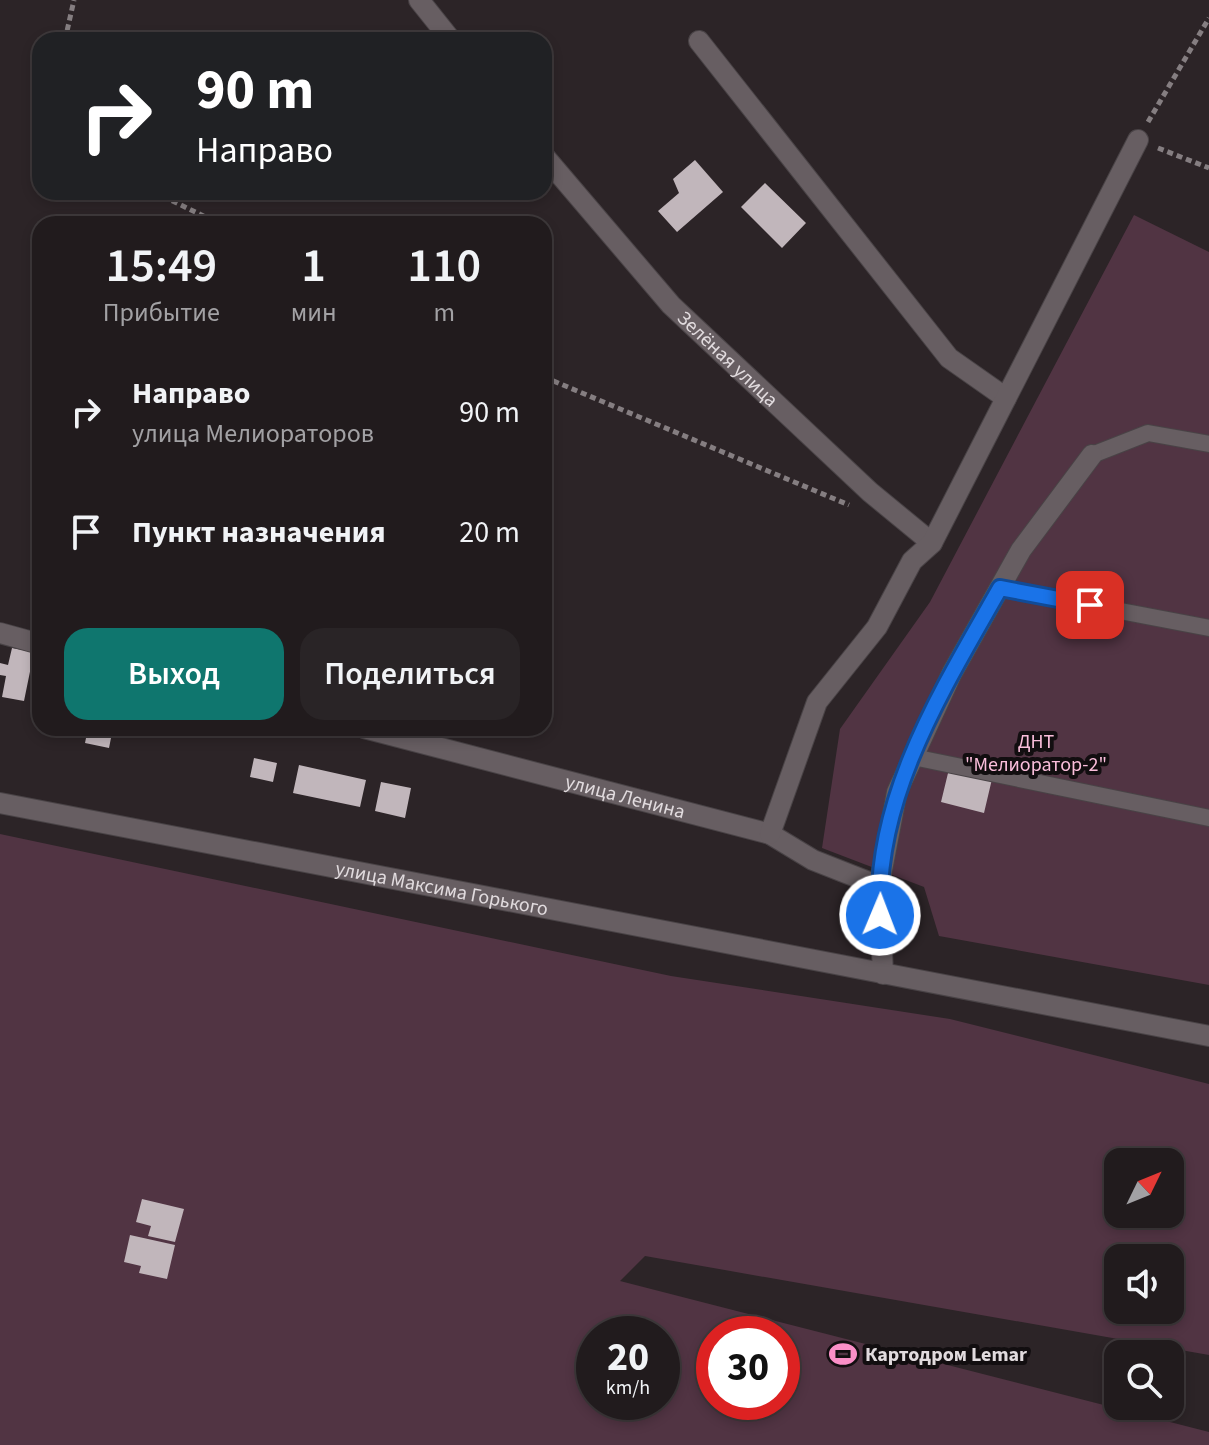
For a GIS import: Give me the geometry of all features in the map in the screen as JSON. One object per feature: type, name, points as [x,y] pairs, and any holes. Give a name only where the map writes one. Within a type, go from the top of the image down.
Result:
[{"type":"street","points":[[419,0],[445,32]]},
{"type":"street","points":[[699,41],[949,358],[1006,398]]},
{"type":"street","points":[[770,834],[817,702],[877,627],[912,561],[932,543],[1138,140]]},
{"type":"street","name":"Зелёная улица","points":[[552,165],[671,305],[870,492],[932,543]]},
{"type":"street","points":[[883,974],[879,886],[897,792],[952,673],[1021,550],[1092,455]]},
{"type":"street","points":[[0,633],[32,642]]},
{"type":"street","name":"улица Ленина","points":[[395,736],[770,834],[813,860],[879,886]]},
{"type":"street","name":"улица Максима Горького","points":[[0,803],[1209,1036]]},
{"type":"lane","points":[[1092,455],[1148,433],[1209,444]]},
{"type":"lane","points":[[1000,588],[1209,628]]},
{"type":"lane","points":[[913,757],[1209,818]]},
{"type":"path","points":[[67,32],[74,0]]},
{"type":"path","points":[[1209,18],[1138,140],[1209,168]]},
{"type":"path","points":[[170,200],[204,216]]},
{"type":"path","points":[[552,380],[855,508],[870,492]]},
{"type":"green space","name":"ДНТ \"Мелиоратор-2\"","points":[[1134,215],[1209,252],[1209,985],[939,936],[924,887],[822,848],[840,729],[930,602]]},
{"type":"green space","points":[[0,834],[671,976],[950,1019],[1209,1084],[1209,1355],[1184,1351],[1184,1340],[1124,1340],[645,1256],[620,1281],[757,1316],[696,1316],[696,1420],[800,1420],[800,1327],[1104,1405],[1104,1420],[1162,1420],[1209,1432],[1209,1445],[0,1445]]},
{"type":"building","points":[[695,160],[723,192],[677,232],[658,211],[679,193],[673,179]]},
{"type":"building","points":[[765,183],[806,223],[782,248],[741,207]]},
{"type":"building","points":[[12,648],[32,652],[24,701],[2,697],[6,676],[0,675],[0,663],[8,665]]},
{"type":"building","points":[[86,736],[111,736],[109,748],[85,743]]},
{"type":"building","points":[[254,758],[277,763],[273,782],[250,777]]},
{"type":"building","points":[[299,765],[366,780],[360,807],[293,793]]},
{"type":"building","points":[[949,769],[992,779],[984,813],[941,802]]},
{"type":"building","points":[[381,782],[411,788],[405,818],[375,811]]},
{"type":"building","points":[[142,1199],[184,1209],[175,1242],[148,1236],[151,1226],[136,1222]]},
{"type":"building","points":[[130,1235],[175,1245],[167,1279],[139,1273],[141,1266],[124,1262]]},
{"type":"place","name":"Картодром Lemar","points":[[843,1354]]},
{"type":"route","points":[[880,915],[879,886],[897,792],[952,673],[1000,588],[1090,605]]}]
